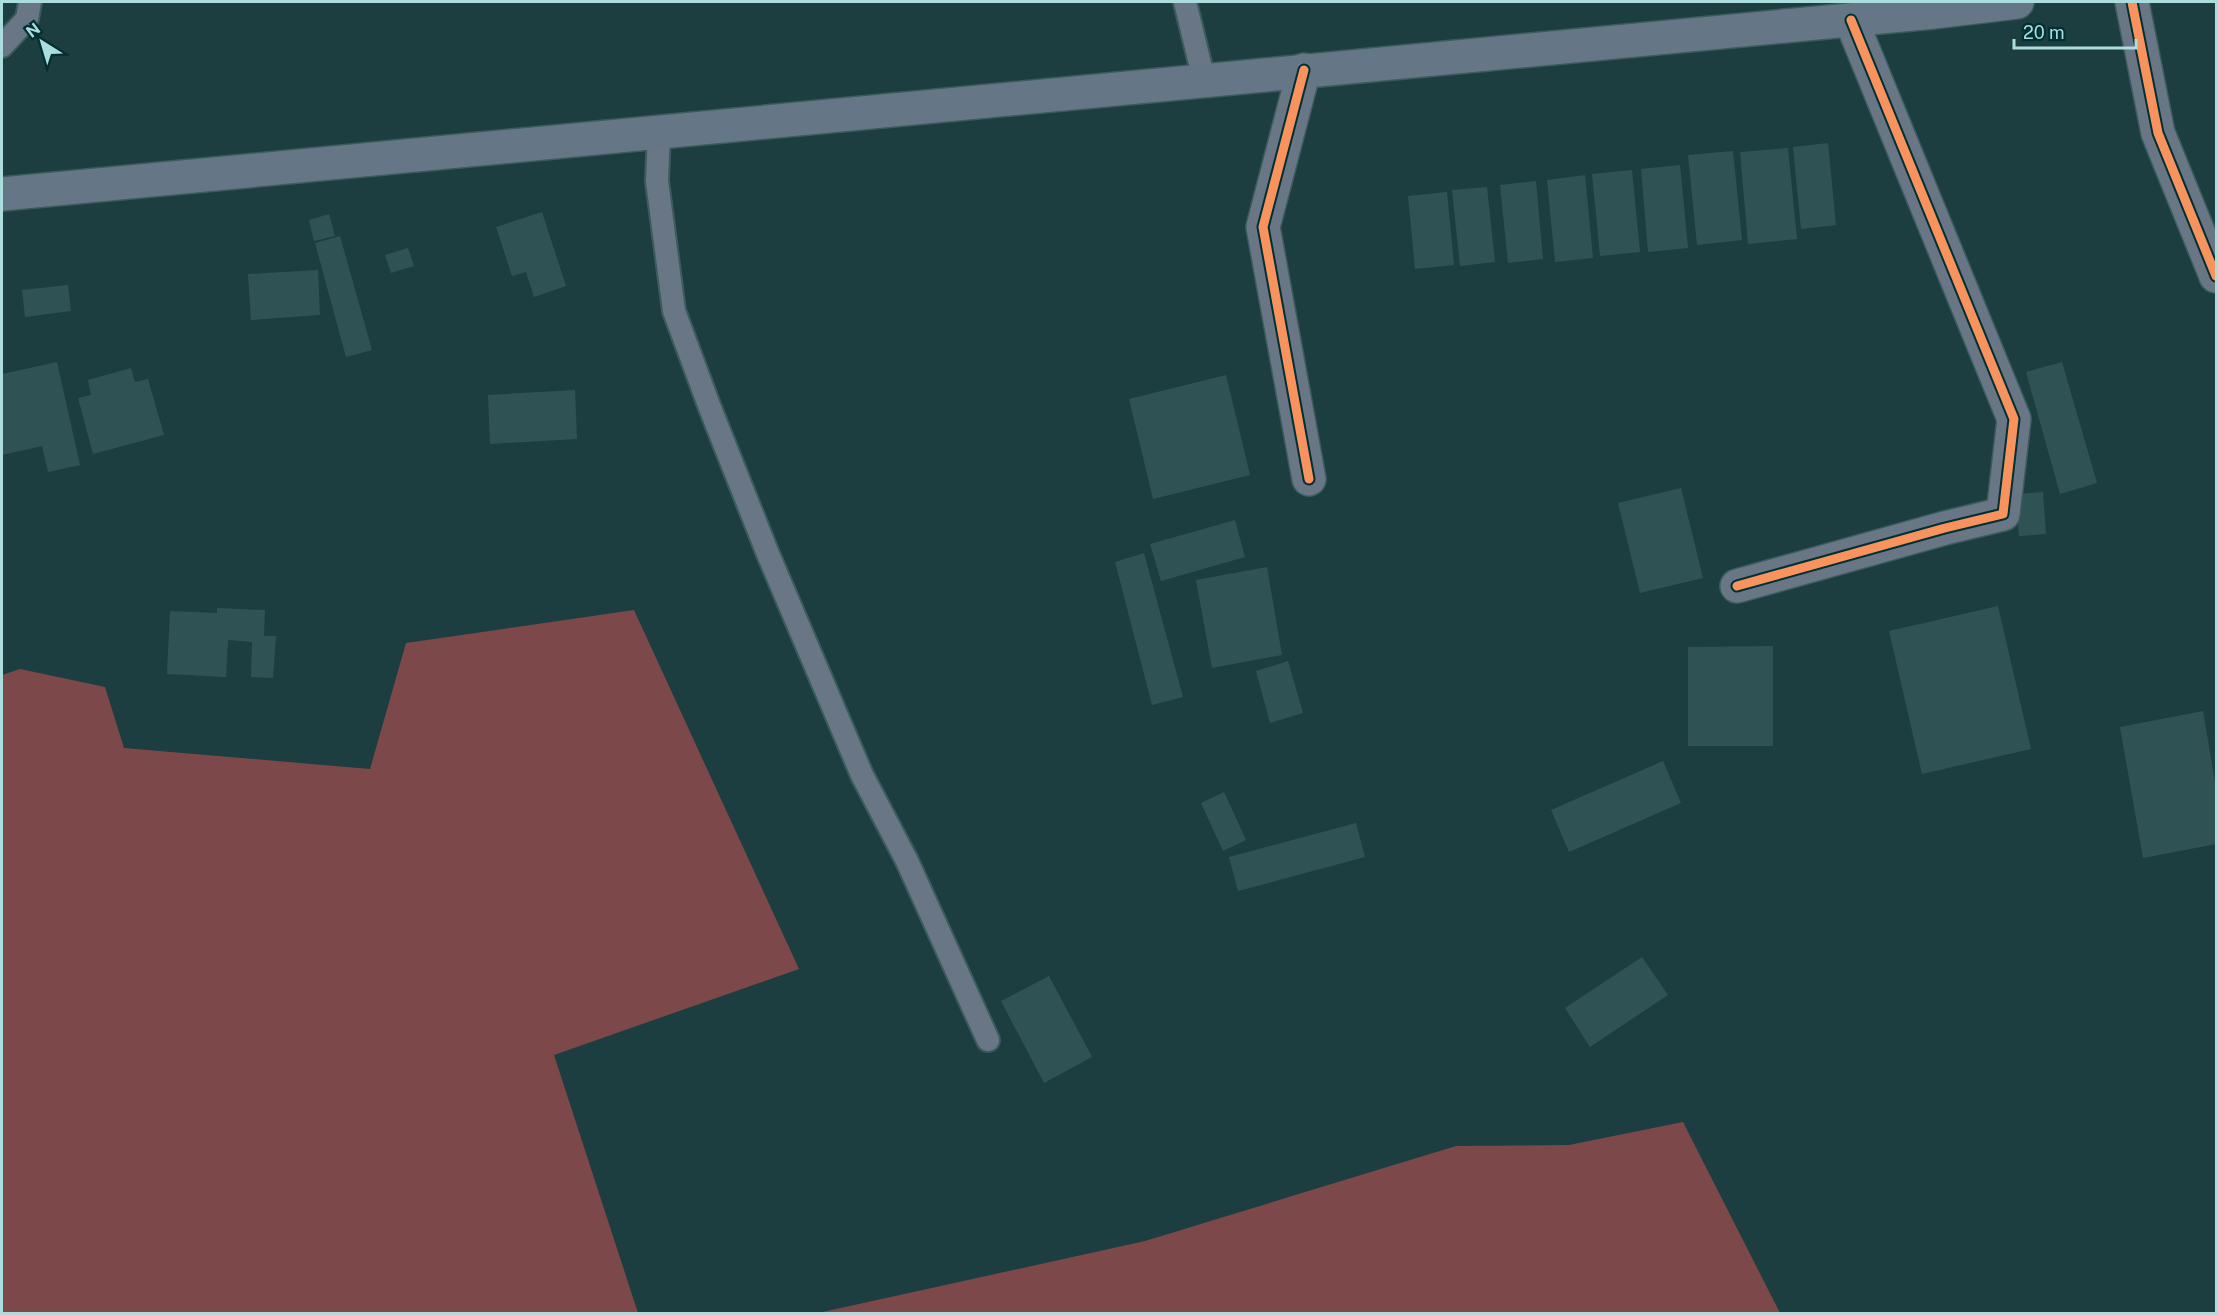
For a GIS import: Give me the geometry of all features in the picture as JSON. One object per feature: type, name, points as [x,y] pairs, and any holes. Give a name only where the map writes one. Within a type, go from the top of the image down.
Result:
[{"type":"main road","points":[[2,194],[1851,20],[1934,7],[2017,2]]},
{"type":"street","points":[[2132,2],[2158,133],[2217,276]]},
{"type":"street","points":[[1737,586],[2003,514],[2014,419],[1851,20]]},
{"type":"street","points":[[1304,70],[1263,227],[1309,479]]},
{"type":"lane","points":[[2,46],[27,19],[30,2]]},
{"type":"lane","points":[[1185,2],[1204,80]]},
{"type":"lane","points":[[659,131],[657,181],[674,311],[764,544],[862,775],[907,861],[988,1040]]},
{"type":"shaded area","points":[[634,610],[799,969],[554,1055],[638,1313],[2,1313],[2,675],[20,669],[105,687],[124,748],[370,769],[406,643]]},
{"type":"shaded area","points":[[1683,1122],[1780,1313],[818,1313],[1145,1241],[1456,1146],[1569,1145]]},
{"type":"building","points":[[1828,143],[1836,225],[1801,229],[1793,147]]},
{"type":"building","points":[[1788,148],[1797,239],[1748,244],[1740,152]]},
{"type":"building","points":[[1733,151],[1742,240],[1697,245],[1688,155]]},
{"type":"building","points":[[1680,165],[1688,248],[1648,252],[1641,169]]},
{"type":"building","points":[[1632,170],[1640,252],[1600,256],[1592,174]]},
{"type":"building","points":[[1585,175],[1593,258],[1555,262],[1547,180]]},
{"type":"building","points":[[1536,181],[1543,259],[1508,263],[1500,185]]},
{"type":"building","points":[[1487,187],[1495,262],[1460,266],[1452,190]]},
{"type":"building","points":[[1447,192],[1454,265],[1415,269],[1408,196]]},
{"type":"building","points":[[542,212],[566,286],[534,297],[526,272],[512,276],[496,227]]},
{"type":"building","points":[[329,214],[335,236],[314,241],[309,220]]},
{"type":"building","points":[[340,236],[372,350],[346,357],[315,243]]},
{"type":"building","points":[[408,248],[414,266],[391,273],[385,255]]},
{"type":"building","points":[[318,270],[320,315],[251,320],[248,274]]},
{"type":"building","points":[[68,285],[71,311],[25,317],[22,290]]},
{"type":"building","points":[[57,362],[80,465],[48,472],[42,446],[2,455],[2,374]]},
{"type":"building","points":[[2062,362],[2097,483],[2060,494],[2026,372]]},
{"type":"building","points":[[131,368],[135,382],[148,379],[164,435],[93,454],[78,398],[91,395],[88,380]]},
{"type":"building","points":[[1226,375],[1250,475],[1153,499],[1129,399]]},
{"type":"building","points":[[575,390],[577,439],[490,444],[488,395]]},
{"type":"building","points":[[1681,488],[1703,578],[1640,593],[1618,503]]},
{"type":"building","points":[[2043,492],[2046,534],[2019,536],[2016,494]]},
{"type":"building","points":[[1235,520],[1245,557],[1161,581],[1150,544]]},
{"type":"building","points":[[1144,553],[1183,697],[1152,705],[1115,562]]},
{"type":"building","points":[[1267,567],[1282,655],[1212,668],[1196,580]]},
{"type":"building","points":[[1998,606],[2031,749],[1922,774],[1889,631]]},
{"type":"building","points":[[217,608],[265,610],[264,636],[276,636],[273,678],[251,677],[252,642],[228,640],[226,677],[167,674],[170,611],[217,613]]},
{"type":"building","points":[[1773,646],[1773,746],[1688,746],[1688,647]]},
{"type":"building","points":[[1288,661],[1303,713],[1270,723],[1256,671]]},
{"type":"building","points":[[2203,711],[2216,788],[2216,844],[2143,858],[2120,727]]},
{"type":"building","points":[[1663,761],[1681,803],[1569,852],[1551,810]]},
{"type":"building","points":[[1224,792],[1246,840],[1223,851],[1201,803]]},
{"type":"building","points":[[1356,823],[1365,857],[1238,891],[1229,857]]},
{"type":"building","points":[[1642,957],[1668,995],[1590,1047],[1565,1008]]},
{"type":"building","points":[[1049,976],[1092,1057],[1044,1083],[1001,1001]]},
{"type":"cycle path","points":[[2132,2],[2158,133],[2216,276]]},
{"type":"cycle path","points":[[1737,586],[2003,514],[2014,419],[1851,20]]},
{"type":"cycle path","points":[[1304,70],[1263,227],[1309,479]]}]
